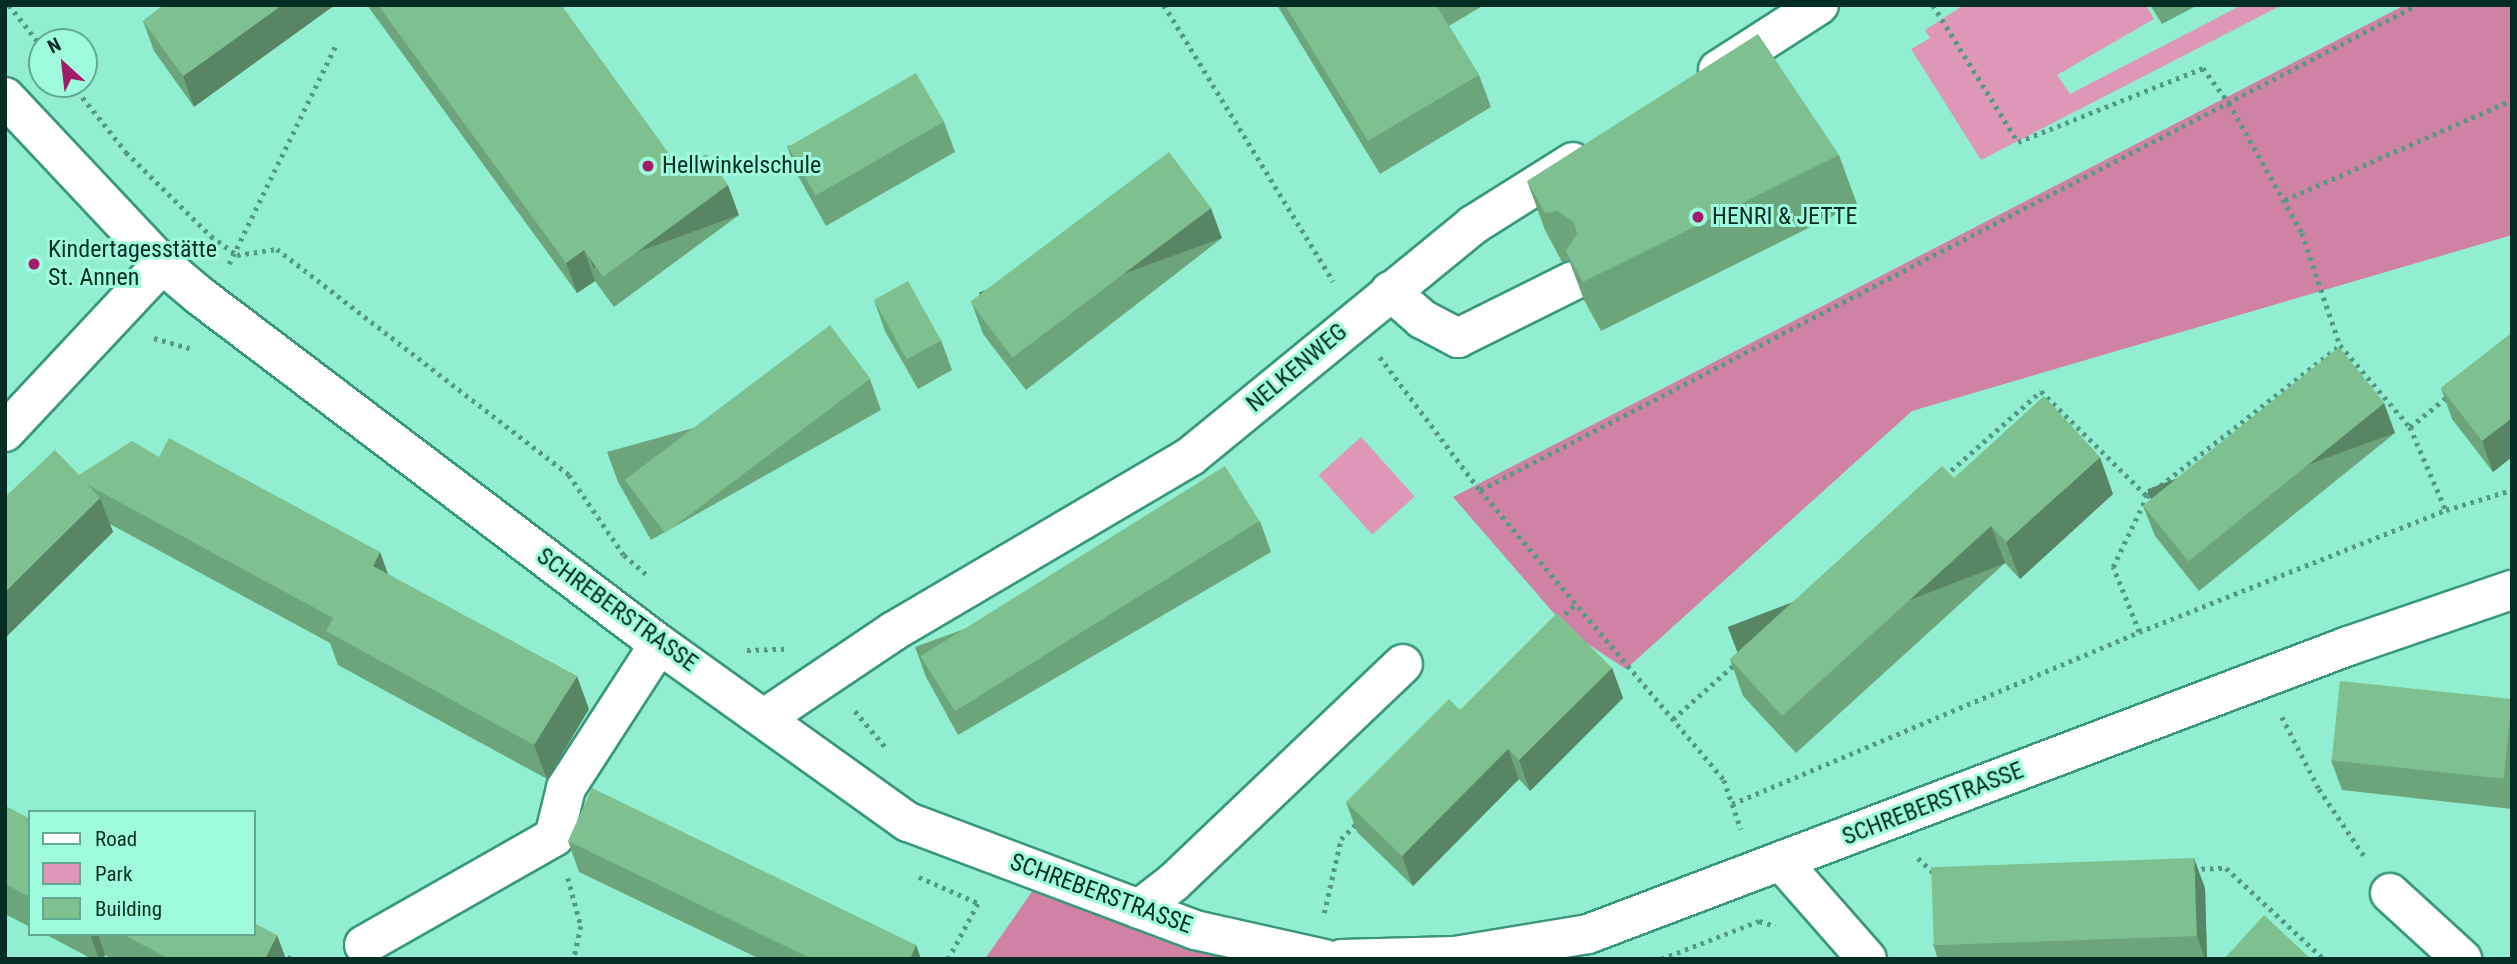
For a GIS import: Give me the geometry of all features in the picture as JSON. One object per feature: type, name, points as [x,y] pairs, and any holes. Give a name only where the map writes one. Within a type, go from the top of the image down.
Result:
[{"type":"street","points":[[1690,88],[1819,5]]},
{"type":"street","name":"SCHREBERSTRASSE","points":[[5,97],[162,264],[659,644],[766,717],[908,822],[1195,930],[1325,959]]},
{"type":"street","name":"NELKENWEG","points":[[766,717],[824,676],[1191,456],[1356,318],[1473,225],[1599,146]]},
{"type":"street","points":[[5,432],[162,264]]},
{"type":"street","points":[[1390,291],[1422,319],[1458,338],[1573,281]]},
{"type":"street","name":"SCHREBERSTRASSE","points":[[1341,959],[1455,957],[1588,934],[2263,679],[2512,590]]},
{"type":"street","points":[[364,945],[554,837],[566,788],[659,644]]},
{"type":"street","points":[[1139,909],[1174,882],[1403,664]]},
{"type":"street","points":[[1769,867],[1867,959]]},
{"type":"street","points":[[2389,893],[2462,959]]},
{"type":"path","points":[[9,5],[28,29]]},
{"type":"path","points":[[1164,5],[1382,360],[1480,490],[1724,780],[1732,803],[1769,867]]},
{"type":"path","points":[[1933,5],[2018,142],[2203,68],[2229,103],[2286,200],[2302,233],[2340,345],[2410,427],[2446,510]]},
{"type":"path","points":[[1480,490],[2417,5]]},
{"type":"path","points":[[83,98],[126,152],[211,236],[237,255],[277,249],[569,475],[624,555],[653,579]]},
{"type":"path","points":[[2286,200],[2512,100]]},
{"type":"path","points":[[2140,632],[2113,567],[2147,496],[2340,345]]},
{"type":"path","points":[[1938,482],[2041,391],[2147,496]]},
{"type":"path","points":[[2410,427],[2451,394]]},
{"type":"path","points":[[1732,803],[2140,632],[2446,510],[2512,489]]},
{"type":"path","points":[[1556,623],[1576,603]]},
{"type":"path","points":[[737,645],[746,650],[790,649],[824,676],[892,754]]},
{"type":"path","points":[[1673,719],[1745,655]]},
{"type":"path","points":[[2263,679],[2319,789],[2389,893]]},
{"type":"path","points":[[1323,918],[1341,839],[1360,820]]},
{"type":"path","points":[[554,837],[581,926],[574,959]]},
{"type":"path","points":[[1917,857],[1932,875],[1946,874]]},
{"type":"path","points":[[948,959],[1002,858]]},
{"type":"path","points":[[2184,869],[2226,868],[2323,959]]},
{"type":"path","points":[[1310,916],[1336,921]]},
{"type":"path","points":[[1661,959],[1759,921],[1787,929]]},
{"type":"path","points":[[2275,931],[2283,922]]},
{"type":"path","points":[[272,949],[292,959]]},
{"type":"green space","points":[[1964,5],[2146,5],[2154,19],[2057,75],[2070,94],[2242,5],[2282,5],[1981,160],[1911,49],[1930,38],[1925,30]]},
{"type":"green space","points":[[1361,437],[1415,496],[1372,535],[1319,475]]},
{"type":"shaded area","points":[[2405,5],[2512,5],[2512,235],[1912,411],[1626,669],[1571,633],[1453,497]]},
{"type":"shaded area","points":[[1045,873],[1325,959],[985,959]]},
{"type":"building","points":[[164,5],[282,5],[183,76],[143,21]]},
{"type":"building","points":[[378,5],[561,5],[682,172],[706,154],[728,185],[603,277],[584,250],[566,263]]},
{"type":"building","points":[[1285,5],[1436,5],[1479,75],[1368,141]]},
{"type":"building","points":[[1758,34],[1839,155],[1583,282],[1566,251],[1577,234],[1574,222],[1557,211],[1545,213],[1527,181]]},
{"type":"building","points":[[916,73],[944,121],[816,195],[788,147]]},
{"type":"building","points":[[1169,152],[1211,208],[1012,358],[970,302]]},
{"type":"building","points":[[908,281],[941,340],[907,359],[874,300]]},
{"type":"building","points":[[830,325],[870,379],[665,533],[625,480]]},
{"type":"building","points":[[2512,333],[2512,418],[2482,441],[2441,388]]},
{"type":"building","points":[[2339,347],[2384,403],[2188,562],[2143,506]]},
{"type":"building","points":[[2044,396],[2100,457],[2006,542],[1991,526],[1782,716],[1730,659],[1942,466],[1954,478]]},
{"type":"building","points":[[169,438],[380,552],[373,566],[577,676],[534,745],[326,631],[333,618],[88,485],[100,498],[5,592],[5,497],[55,450],[79,475],[132,441],[159,457]]},
{"type":"building","points":[[1225,466],[1259,521],[955,711],[921,656]]},
{"type":"building","points":[[1557,613],[1612,668],[1519,760],[1508,749],[1402,856],[1346,802],[1449,699],[1460,710]]},
{"type":"building","points":[[2340,681],[2512,699],[2504,779],[2332,761]]},
{"type":"building","points":[[592,788],[916,945],[910,959],[812,959],[568,841]]},
{"type":"building","points":[[5,806],[28,818],[28,896],[5,884]]},
{"type":"building","points":[[2194,858],[2197,936],[1934,945],[1931,867]]},
{"type":"building","points":[[2264,915],[2311,959],[2224,959]]},
{"type":"building","points":[[256,924],[277,935],[265,959],[170,959],[126,936],[256,936]]},
{"type":"place","name":"Hellwinkelschule","points":[[648,166]]},
{"type":"place","name":"HENRI & JETTE","points":[[1698,217]]},
{"type":"place","name":"Kindertagesstätte St. Annen","points":[[34,264]]}]
